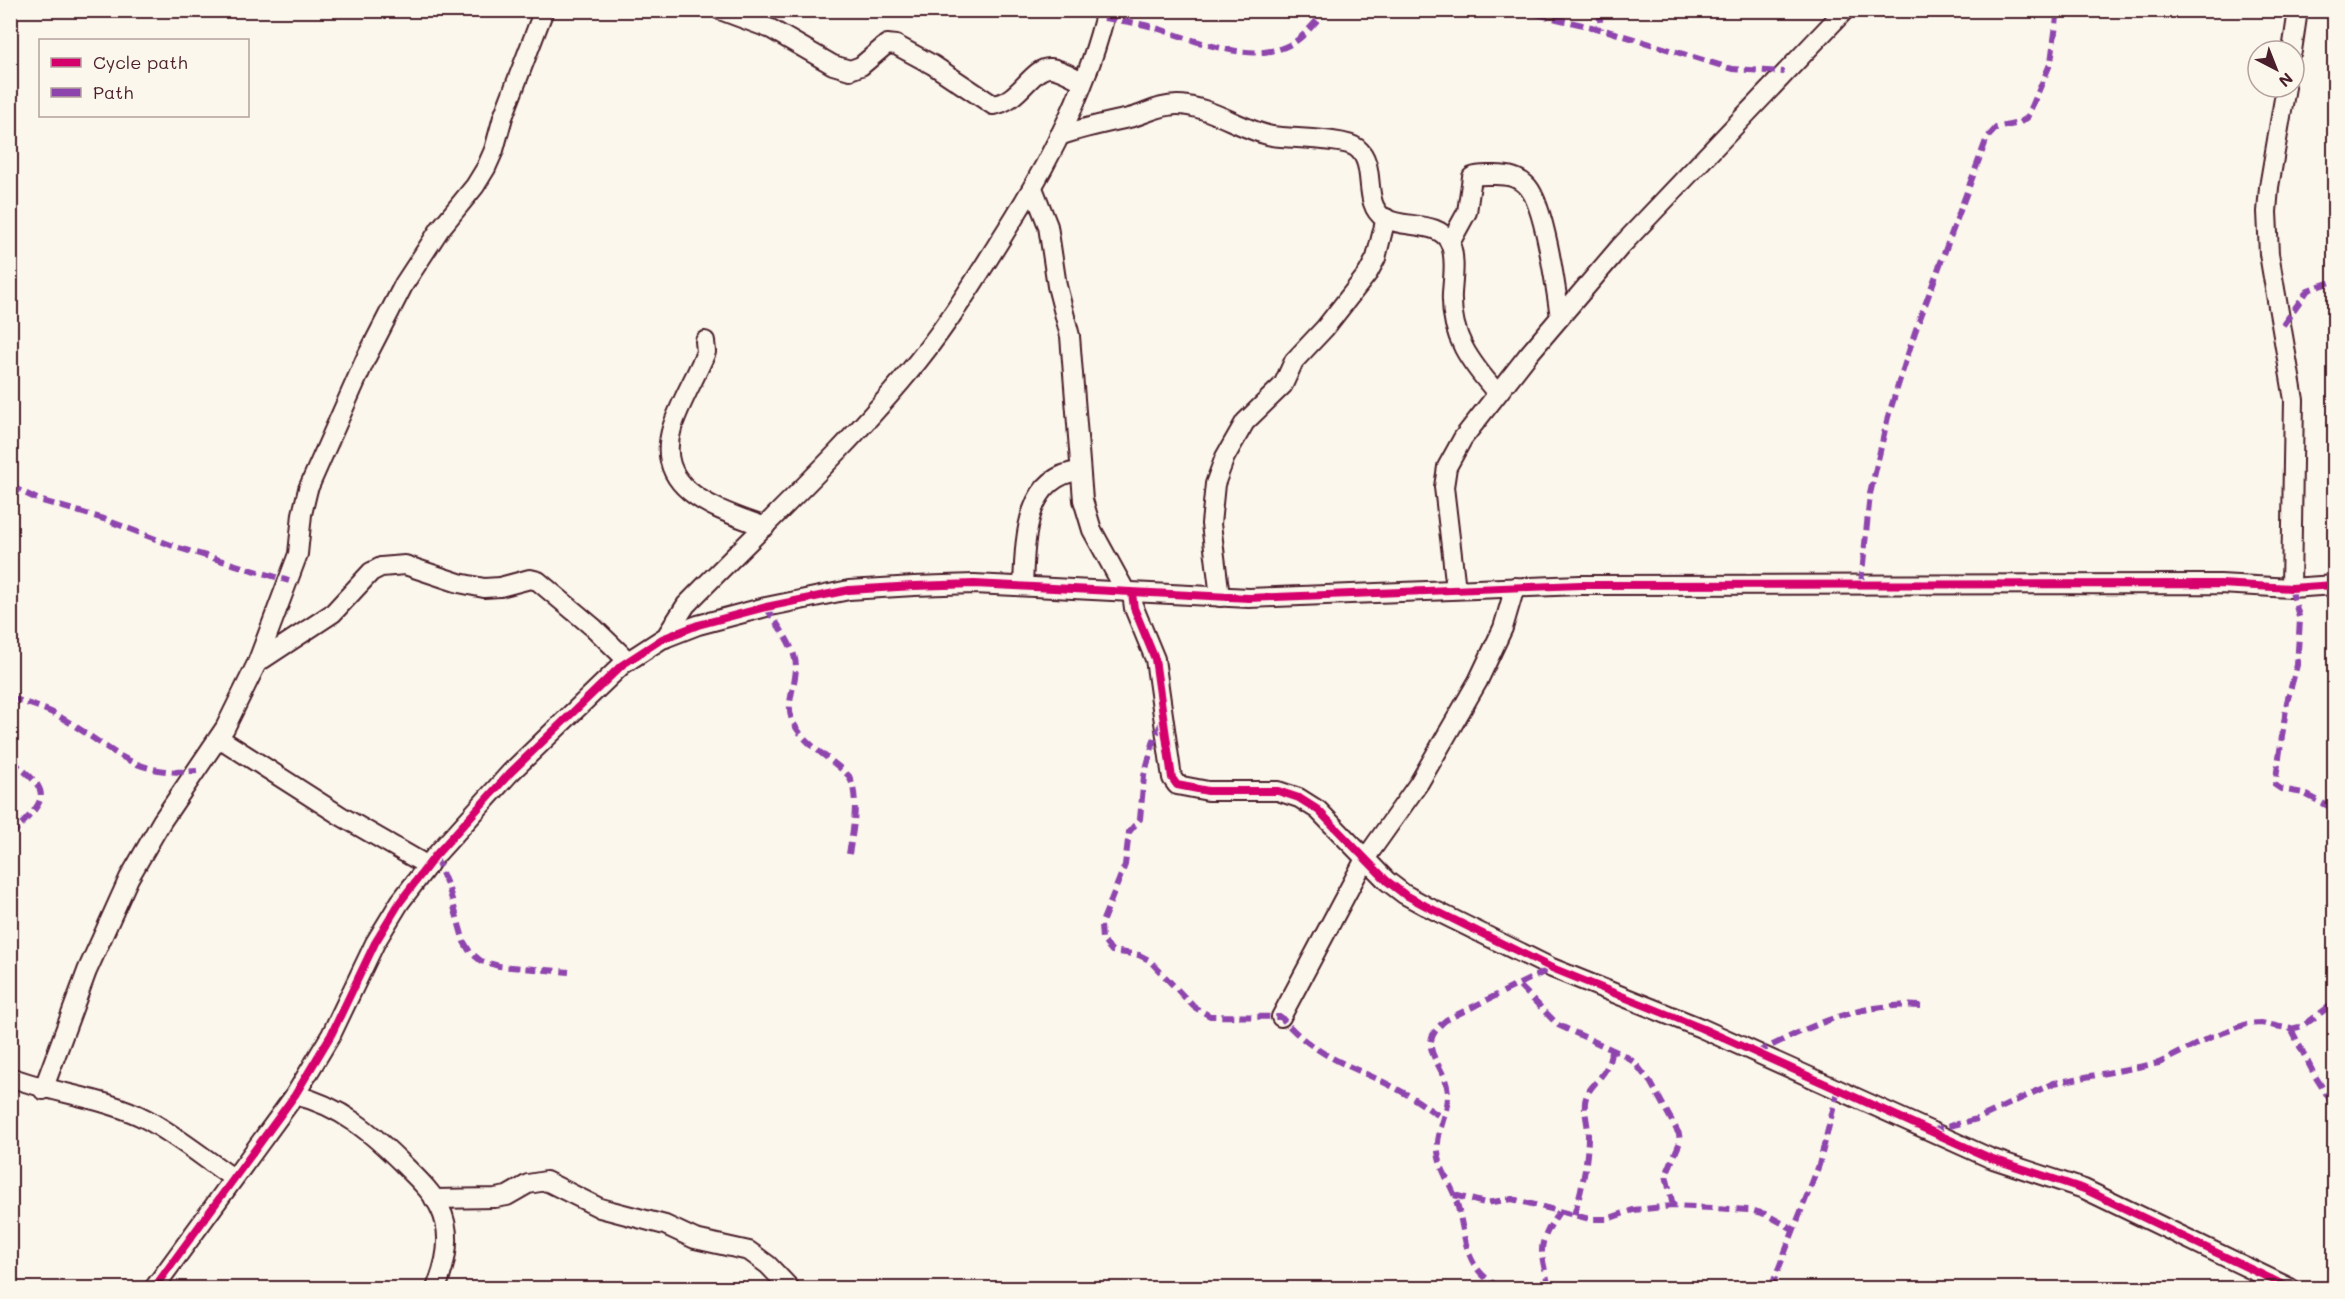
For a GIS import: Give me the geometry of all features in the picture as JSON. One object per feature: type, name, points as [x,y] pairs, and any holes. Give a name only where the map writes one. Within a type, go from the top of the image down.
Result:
[{"type":"street","points":[[44,1090],[87,970],[129,878],[162,821],[219,738],[239,703],[257,663],[298,554],[302,514],[318,467],[366,358],[404,284],[440,229],[475,186],[486,168],[494,150],[502,117],[544,10]]},
{"type":"street","points":[[720,10],[771,29],[833,65],[850,70],[861,66],[888,44],[896,45],[933,65],[993,105],[1005,104],[1041,69],[1050,68],[1082,81]]},
{"type":"street","points":[[665,638],[686,605],[856,433],[918,360],[958,306],[1032,188],[1059,136],[1082,81],[1106,10]]},
{"type":"street","points":[[1456,589],[1445,514],[1447,467],[1462,438],[1620,247],[1845,10]]},
{"type":"street","points":[[2294,39],[2298,10]]},
{"type":"street","points":[[2284,99],[2267,212],[2269,254],[2294,400],[2291,588]]},
{"type":"street","points":[[1059,136],[1088,126],[1130,118],[1158,107],[1179,105],[1269,135],[1350,144],[1365,158],[1371,197],[1376,210],[1386,219],[1440,232],[1450,243],[1453,262],[1454,329],[1466,356],[1497,393]]},
{"type":"street","points":[[1450,243],[1465,221],[1472,177],[1508,176],[1519,179],[1533,194],[1537,205],[1551,263],[1560,317]]},
{"type":"street","points":[[1032,188],[1048,226],[1058,286],[1069,328],[1083,500],[1092,530],[1129,593],[1155,659],[1174,783],[1181,788],[1208,791],[1278,791],[1299,798],[1318,810],[1365,859],[1404,894],[1552,968],[1701,1028],[1990,1158],[2084,1188],[2290,1288]]},
{"type":"street","points":[[1221,597],[1211,524],[1215,484],[1225,457],[1245,422],[1283,385],[1294,361],[1325,328],[1368,273],[1376,258],[1386,219]]},
{"type":"street","points":[[705,341],[706,352],[672,429],[669,453],[673,469],[683,486],[694,496],[765,527]]},
{"type":"street","points":[[1023,586],[1025,542],[1034,507],[1042,489],[1058,475],[1079,471]]},
{"type":"street","points":[[257,663],[333,613],[371,572],[392,564],[405,565],[459,583],[484,588],[500,587],[530,579],[538,581],[594,628],[628,661]]},
{"type":"street","points":[[154,1288],[295,1095],[331,1035],[375,943],[400,902],[428,866],[510,773],[628,661],[665,638],[699,625],[766,607],[849,590],[964,585],[1221,597],[1515,587],[2220,584],[2291,588],[2334,585]]},
{"type":"street","points":[[1281,1017],[1365,859],[1419,783],[1473,690],[1503,628],[1515,587]]},
{"type":"street","points":[[219,738],[341,816],[428,866]]},
{"type":"street","points":[[10,1077],[44,1090],[110,1105],[147,1119],[233,1178]]},
{"type":"street","points":[[295,1095],[319,1101],[368,1130],[425,1186],[441,1209],[447,1245],[443,1270],[436,1288]]},
{"type":"street","points":[[434,1199],[495,1198],[507,1196],[528,1185],[546,1181],[600,1208],[657,1223],[695,1239],[749,1251],[768,1265],[790,1288]]},
{"type":"marked path","points":[[1104,18],[1152,27],[1226,49],[1261,52],[1293,43],[1326,10]]},
{"type":"marked path","points":[[1519,10],[1608,31],[1732,69],[1784,72]]},
{"type":"marked path","points":[[1599,10],[1601,29]]},
{"type":"marked path","points":[[1861,584],[1870,494],[1888,417],[1915,332],[1987,138],[1996,128],[2019,123],[2027,118],[2051,62],[2058,10]]},
{"type":"marked path","points":[[2283,325],[2308,290],[2334,281]]},
{"type":"marked path","points":[[10,486],[39,500],[104,519],[176,547],[289,581]]},
{"type":"marked path","points":[[2291,588],[2300,620],[2297,665],[2287,702],[2275,785],[2281,789],[2303,793],[2334,809]]},
{"type":"marked path","points":[[766,607],[786,639],[795,659],[796,667],[790,707],[793,722],[811,745],[849,776],[855,804],[849,854]]},
{"type":"marked path","points":[[10,697],[56,715],[110,750],[139,765],[175,772],[197,771]]},
{"type":"marked path","points":[[1162,722],[1154,740],[1144,776],[1140,819],[1129,832],[1125,865],[1101,925],[1102,939],[1112,951],[1139,955],[1149,960],[1194,1007],[1210,1016],[1281,1017],[1295,1032],[1325,1054],[1388,1084],[1444,1119]]},
{"type":"marked path","points":[[10,760],[34,781],[40,789],[41,797],[32,813],[10,836]]},
{"type":"marked path","points":[[435,856],[449,889],[464,942],[470,952],[481,961],[499,966],[569,972]]},
{"type":"marked path","points":[[1501,1288],[1487,1279],[1471,1259],[1454,1194],[1440,1162],[1438,1144],[1448,1097],[1447,1085],[1431,1048],[1431,1039],[1446,1020],[1552,968]]},
{"type":"marked path","points":[[1520,986],[1558,1025],[1624,1055],[1635,1063],[1651,1083],[1679,1134],[1680,1142],[1666,1175],[1673,1206]]},
{"type":"marked path","points":[[1931,1131],[1977,1119],[2054,1083],[2159,1063],[2211,1037],[2247,1024],[2261,1023],[2291,1029],[2303,1026],[2334,1003]]},
{"type":"marked path","points":[[1756,1053],[1797,1033],[1856,1012],[1899,1006],[1923,1006]]},
{"type":"marked path","points":[[2291,1029],[2315,1076],[2334,1106]]},
{"type":"marked path","points":[[1574,1215],[1587,1155],[1585,1102],[1590,1089],[1607,1067],[1611,1050]]},
{"type":"marked path","points":[[1771,1288],[1819,1165],[1838,1090]]},
{"type":"marked path","points":[[1454,1195],[1485,1203],[1512,1199],[1590,1219],[1607,1219],[1633,1210],[1673,1206],[1750,1210],[1765,1214],[1793,1229]]},
{"type":"marked path","points":[[1549,1288],[1542,1249],[1546,1234],[1559,1212]]},
{"type":"cycle path","points":[[154,1288],[295,1095],[331,1035],[375,943],[400,902],[435,856],[510,773],[622,665],[662,639],[698,625],[766,607],[849,590],[974,584],[1249,598],[1580,585],[2220,584],[2291,588],[2334,585]]},
{"type":"cycle path","points":[[1132,593],[1134,608],[1155,659],[1172,778],[1177,785],[1208,791],[1278,791],[1299,798],[1318,810],[1387,881],[1426,906],[1552,968],[1701,1028],[1990,1158],[2084,1189],[2290,1288]]}]
